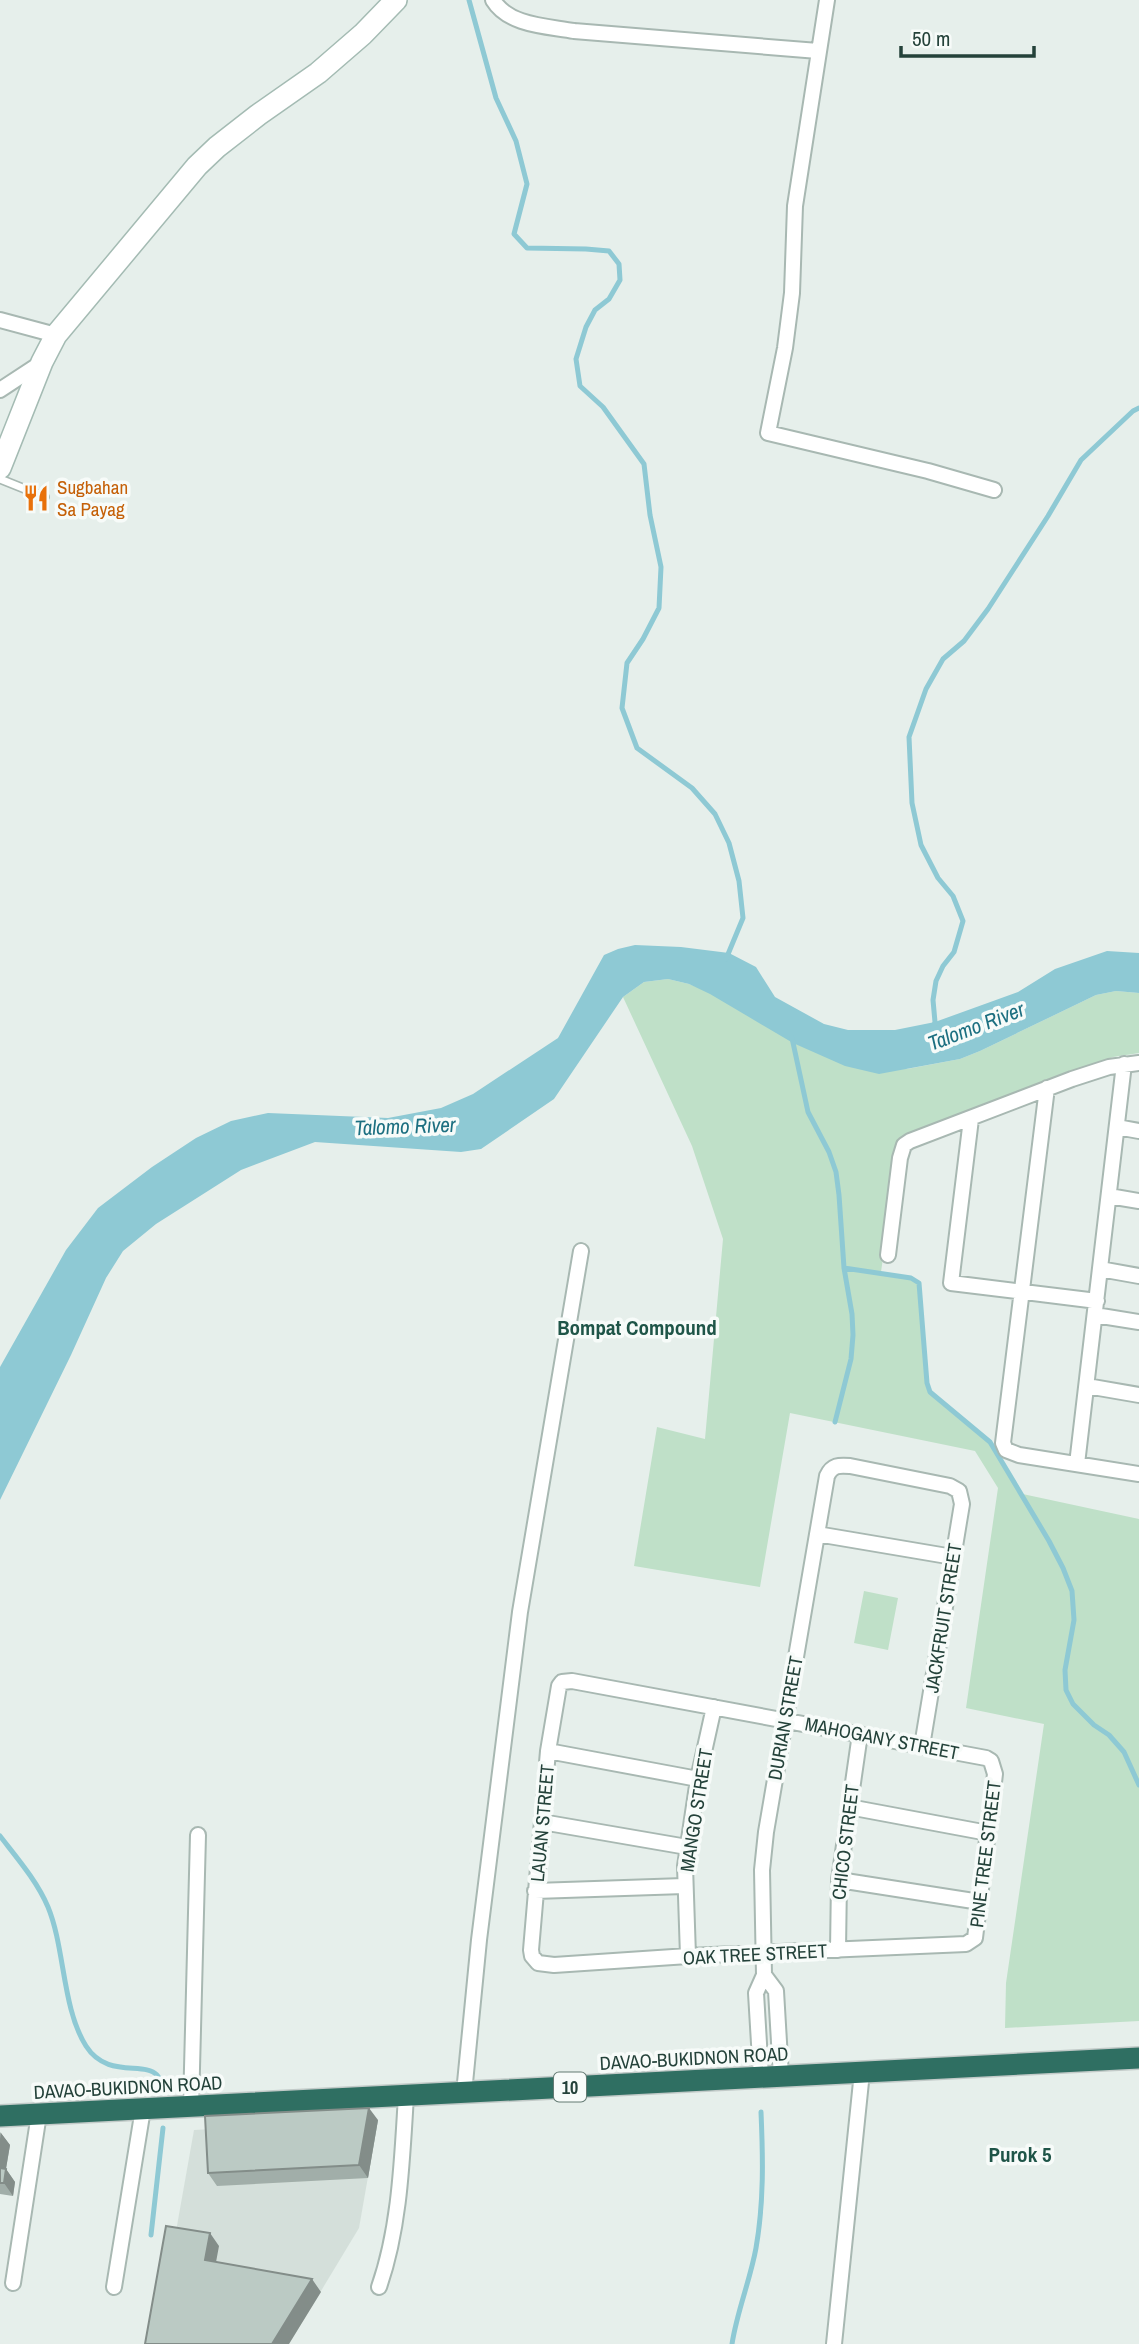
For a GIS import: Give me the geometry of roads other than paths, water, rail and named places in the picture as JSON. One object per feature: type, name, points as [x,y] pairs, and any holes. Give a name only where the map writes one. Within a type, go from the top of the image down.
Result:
[{"type":"highway","name":"DAVAO-BUKIDNON ROAD","points":[[0,2116],[1139,2057]]},
{"type":"street","points":[[0,468],[42,362],[56,335],[197,166],[248,123],[318,73],[363,34],[396,0]]},
{"type":"street","points":[[493,0],[498,9],[513,18],[574,31],[818,51]]},
{"type":"street","points":[[827,0],[795,206],[792,293],[785,348],[768,433],[928,471],[994,490]]},
{"type":"street","points":[[0,320],[56,335]]},
{"type":"street","points":[[0,390],[42,362]]},
{"type":"street","points":[[888,1255],[904,1145],[1047,1088],[1132,1063],[1117,1127],[1077,1464]]},
{"type":"street","points":[[1047,1088],[1003,1443],[1006,1450],[1012,1453],[1139,1475]]},
{"type":"street","points":[[971,1119],[951,1283],[1021,1292],[1096,1308],[1139,1322]]},
{"type":"street","points":[[1117,1127],[1139,1131]]},
{"type":"street","points":[[1109,1196],[1139,1201]]},
{"type":"street","points":[[464,2093],[479,1940],[520,1612],[581,1251]]},
{"type":"street","points":[[1100,1269],[1139,1276]]},
{"type":"street","points":[[1087,1386],[1139,1395]]},
{"type":"street","name":"DURIAN STREET","points":[[771,2077],[756,1993],[764,1975],[762,1870],[783,1720],[827,1476],[836,1466],[850,1466],[950,1486],[959,1491]]},
{"type":"street","name":"JACKFRUIT STREET","points":[[922,1746],[962,1503],[959,1491]]},
{"type":"street","points":[[817,1534],[953,1557]]},
{"type":"street","name":"MAHOGANY STREET","points":[[562,1682],[572,1681],[986,1758],[993,1765]]},
{"type":"street","name":"LAUAN STREET","points":[[538,1964],[531,1950],[535,1891],[548,1751],[557,1692],[562,1682]]},
{"type":"street","name":"MANGO STREET","points":[[688,1956],[684,1886],[687,1847],[714,1707]]},
{"type":"street","name":"CHICO STREET","points":[[838,1950],[839,1880],[860,1734]]},
{"type":"street","points":[[548,1751],[698,1779]]},
{"type":"street","name":"PINE TREE STREET","points":[[972,1942],[980,1902],[995,1774],[993,1765]]},
{"type":"street","points":[[849,1807],[988,1833]]},
{"type":"street","points":[[542,1822],[687,1847]]},
{"type":"street","points":[[191,2107],[198,1835]]},
{"type":"street","points":[[839,1880],[980,1902]]},
{"type":"street","points":[[535,1891],[684,1886]]},
{"type":"street","name":"OAK TREE STREET","points":[[538,1964],[972,1942]]},
{"type":"street","points":[[834,2344],[862,2072]]},
{"type":"street","points":[[379,2287],[390,2257],[404,2141],[406,2096]]},
{"type":"street","points":[[114,2287],[143,2109]]},
{"type":"street","points":[[13,2283],[39,2114]]},
{"type":"lane","points":[[0,479],[45,497]]},
{"type":"water","name":"Talomo River","points":[[635,945],[729,953],[756,967],[775,997],[824,1024],[848,1030],[895,1030],[935,1022],[1018,992],[1055,969],[1107,951],[1139,953],[1139,993],[1116,991],[1096,995],[960,1059],[879,1074],[845,1066],[793,1043],[689,984],[668,979],[644,982],[623,997],[554,1099],[481,1149],[461,1152],[315,1142],[241,1170],[156,1224],[123,1251],[106,1278],[0,1500],[0,1367],[66,1250],[98,1208],[196,1138],[231,1121],[268,1113],[388,1118],[441,1108],[473,1094],[558,1038],[604,955]]},
{"type":"waterway","points":[[469,0],[496,98],[516,141],[527,184],[514,234],[527,248],[609,251],[619,264],[620,280],[609,299],[595,310],[586,327],[576,359],[580,386],[603,407],[644,464],[650,515],[661,567],[659,608],[627,663],[622,708],[637,748],[692,788],[715,814],[729,843],[739,881],[743,918],[726,959]]},
{"type":"waterway","name":"Talomo River","points":[[933,1028],[936,981],[954,952],[963,921],[953,896],[938,878],[921,845],[912,803],[909,737],[926,689],[943,659],[964,641],[988,609],[1081,460],[1139,408]]},
{"type":"waterway","points":[[792,1038],[808,1112],[829,1152],[836,1172],[839,1195],[844,1268],[853,1335],[851,1359],[835,1422]]},
{"type":"waterway","points":[[844,1268],[911,1278],[919,1283],[930,1392],[990,1442],[1049,1541],[1072,1591],[1074,1620],[1065,1670],[1066,1690],[1073,1704],[1124,1752],[1139,1785]]},
{"type":"waterway","points":[[0,1836],[32,1879],[48,1907],[54,1923],[72,2014],[86,2046],[95,2056],[114,2066],[151,2071],[158,2076],[162,2085]]},
{"type":"waterway","points":[[732,2344],[759,2231],[762,2180],[761,2112]]},
{"type":"waterway","points":[[151,2235],[163,2128]]},
{"type":"place","name":"Sugbahan Sa Payag","points":[[36,498]]},
{"type":"district","name":"Bompat Compound","points":[[637,1327]]},
{"type":"district","name":"Purok 5","points":[[1020,2154]]}]
